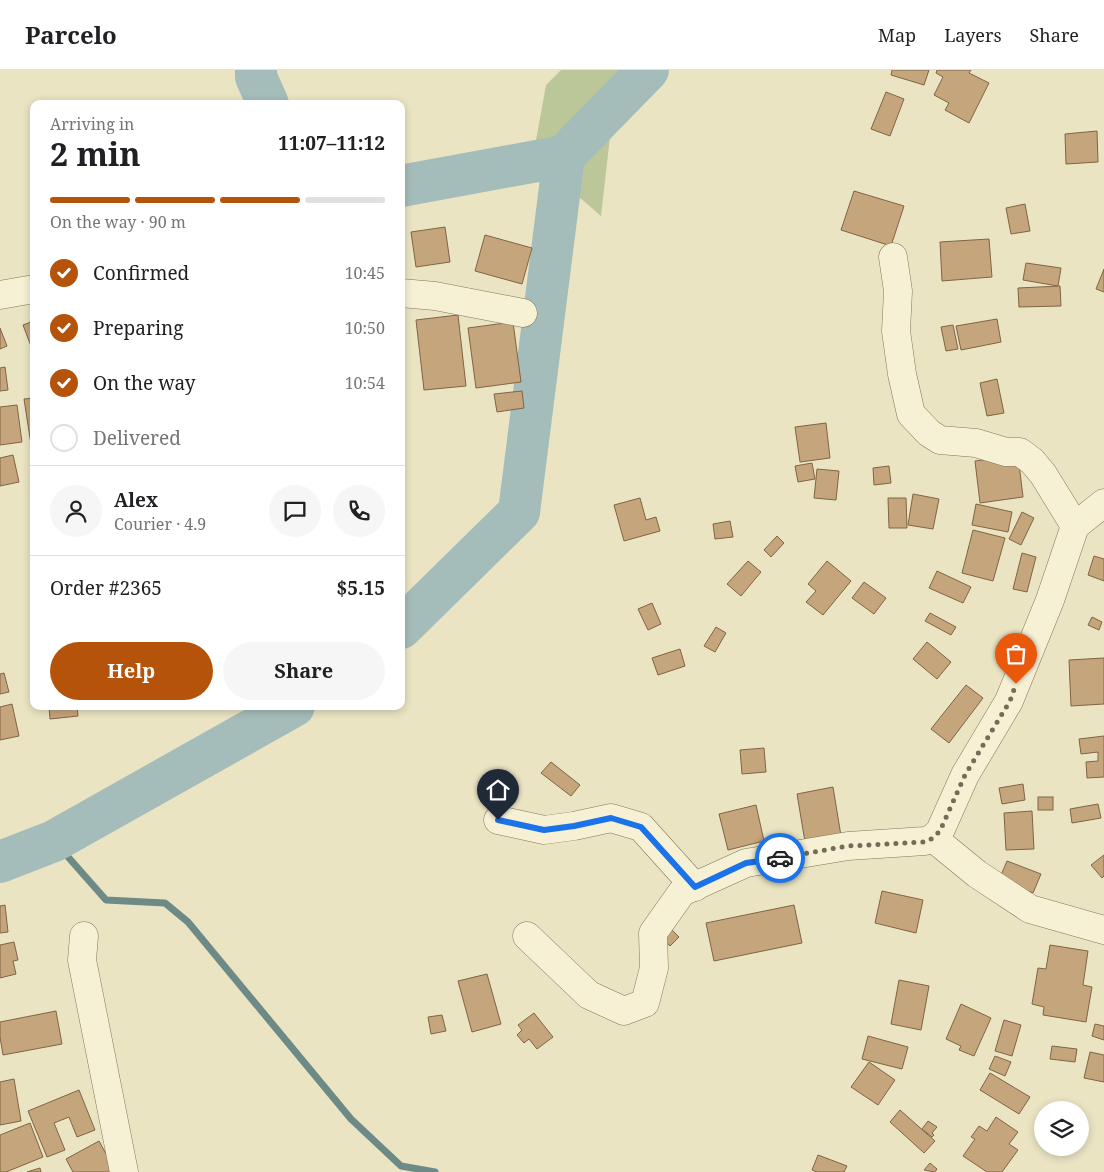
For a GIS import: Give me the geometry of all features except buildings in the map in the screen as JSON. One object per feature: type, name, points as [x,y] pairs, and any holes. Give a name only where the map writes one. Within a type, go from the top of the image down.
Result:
[{"type":"street","points":[[893,257],[898,291],[896,331],[902,374],[911,414],[929,433],[940,440],[976,443],[1006,452],[1020,452],[1032,461],[1043,474],[1075,526]]},
{"type":"street","points":[[0,295],[30,290]]},
{"type":"street","points":[[405,293],[435,296],[523,313]]},
{"type":"street","points":[[527,936],[589,995],[624,1012],[645,1003],[654,968],[653,933],[682,892],[746,863],[848,846],[925,842],[933,838],[940,831],[965,775],[1010,701],[1050,600],[1075,526],[1104,503]]},
{"type":"street","points":[[498,820],[544,830],[611,818],[641,827],[695,887]]},
{"type":"street","points":[[933,838],[977,874],[1030,909],[1104,930]]},
{"type":"street","points":[[84,936],[82,960],[124,1172]]},
{"type":"green space","points":[[561,70],[663,70],[612,119],[601,216],[533,157],[546,85]]},
{"type":"waterway","points":[[256,70],[256,77],[266,100]]},
{"type":"waterway","points":[[405,624],[519,512],[564,156],[648,70]]},
{"type":"waterway","points":[[405,185],[564,156]]},
{"type":"waterway","points":[[0,862],[54,841],[287,710]]},
{"type":"waterway","points":[[54,841],[106,900],[165,903],[188,922],[351,1119],[401,1166],[435,1172]]},
{"type":"way so far","points":[[780,858],[848,846],[925,842],[933,838],[940,831],[965,775],[1010,701],[1016,684]]},
{"type":"route","points":[[498,820],[544,830],[611,818],[641,827],[695,887],[746,863],[780,858]]}]
